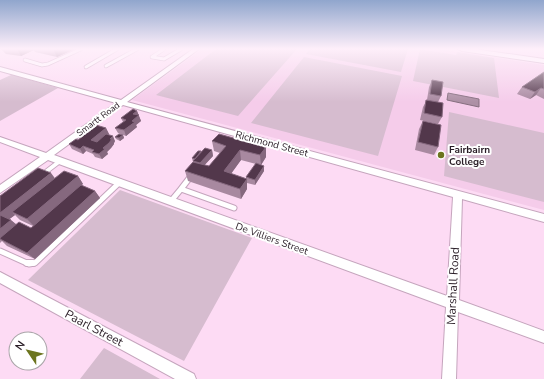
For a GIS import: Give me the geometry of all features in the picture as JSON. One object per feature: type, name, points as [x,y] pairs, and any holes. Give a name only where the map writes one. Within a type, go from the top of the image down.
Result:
[{"type":"street","name":"Smartt Road","points":[[0,190],[170,67]]},
{"type":"street","name":"Richmond Street","points":[[0,68],[122,102],[226,134],[458,194],[544,218]]},
{"type":"street","name":"De Villiers Street","points":[[0,139],[544,337]]},
{"type":"street","name":"Marshall Road","points":[[449,379],[458,194]]},
{"type":"street","name":"Paarl Street","points":[[0,277],[188,379]]},
{"type":"lane","points":[[36,179],[60,161]]},
{"type":"lane","points":[[171,201],[197,170]]},
{"type":"lane","points":[[0,251],[29,264],[36,263],[120,182]]},
{"type":"lane","points":[[181,189],[234,208]]},
{"type":"shaded area","name":"Fairbairn College","points":[[178,67],[544,67],[544,210],[132,100]]},
{"type":"shaded area","points":[[193,67],[281,67],[238,116],[156,95]]},
{"type":"shaded area","points":[[296,67],[354,67],[402,76],[378,156],[251,123]]},
{"type":"shaded area","points":[[373,67],[403,67],[401,72]]},
{"type":"shaded area","points":[[416,67],[495,67],[499,98],[413,81]]},
{"type":"shaded area","points":[[11,75],[58,88],[0,121],[0,80]]},
{"type":"shaded area","points":[[448,93],[479,99],[479,107],[447,100]]},
{"type":"shaded area","points":[[449,112],[544,133],[544,202],[444,176]]},
{"type":"shaded area","points":[[120,190],[252,238],[184,361],[28,280]]},
{"type":"shaded area","points":[[104,348],[160,379],[80,379]]},
{"type":"building","points":[[544,72],[544,89],[541,88],[535,92],[522,87]]},
{"type":"building","points":[[432,80],[443,82],[441,96],[430,94]]},
{"type":"building","points":[[426,100],[443,103],[442,117],[424,113]]},
{"type":"building","points":[[133,109],[137,111],[133,114],[139,115],[132,121],[135,122],[124,130],[115,128],[126,120],[121,118]]},
{"type":"building","points":[[423,121],[441,125],[438,147],[418,142]]},
{"type":"building","points":[[96,125],[106,128],[91,140],[97,142],[106,134],[113,136],[109,143],[103,148],[105,149],[99,154],[92,152],[94,150],[83,146],[80,149],[69,144],[76,139],[78,140]]},
{"type":"building","points":[[119,134],[123,135],[119,138],[115,137]]},
{"type":"building","points":[[219,134],[266,147],[260,155],[240,150],[224,171],[247,179],[240,189],[185,171],[193,162],[209,166],[226,146],[212,141]]},
{"type":"building","points":[[205,148],[212,150],[200,163],[193,161]]},
{"type":"building","points":[[198,151],[201,151],[195,159],[192,158]]},
{"type":"building","points":[[256,163],[264,166],[255,180],[246,177]]},
{"type":"building","points":[[38,168],[51,173],[0,213],[0,196]]},
{"type":"building","points":[[64,171],[78,176],[27,219],[12,212]]},
{"type":"building","points":[[81,185],[95,191],[27,253],[0,239],[19,222],[31,228]]},
{"type":"building","points":[[0,215],[11,220],[0,229]]},
{"type":"place","name":"Fairbairn College","points":[[441,155]]}]
